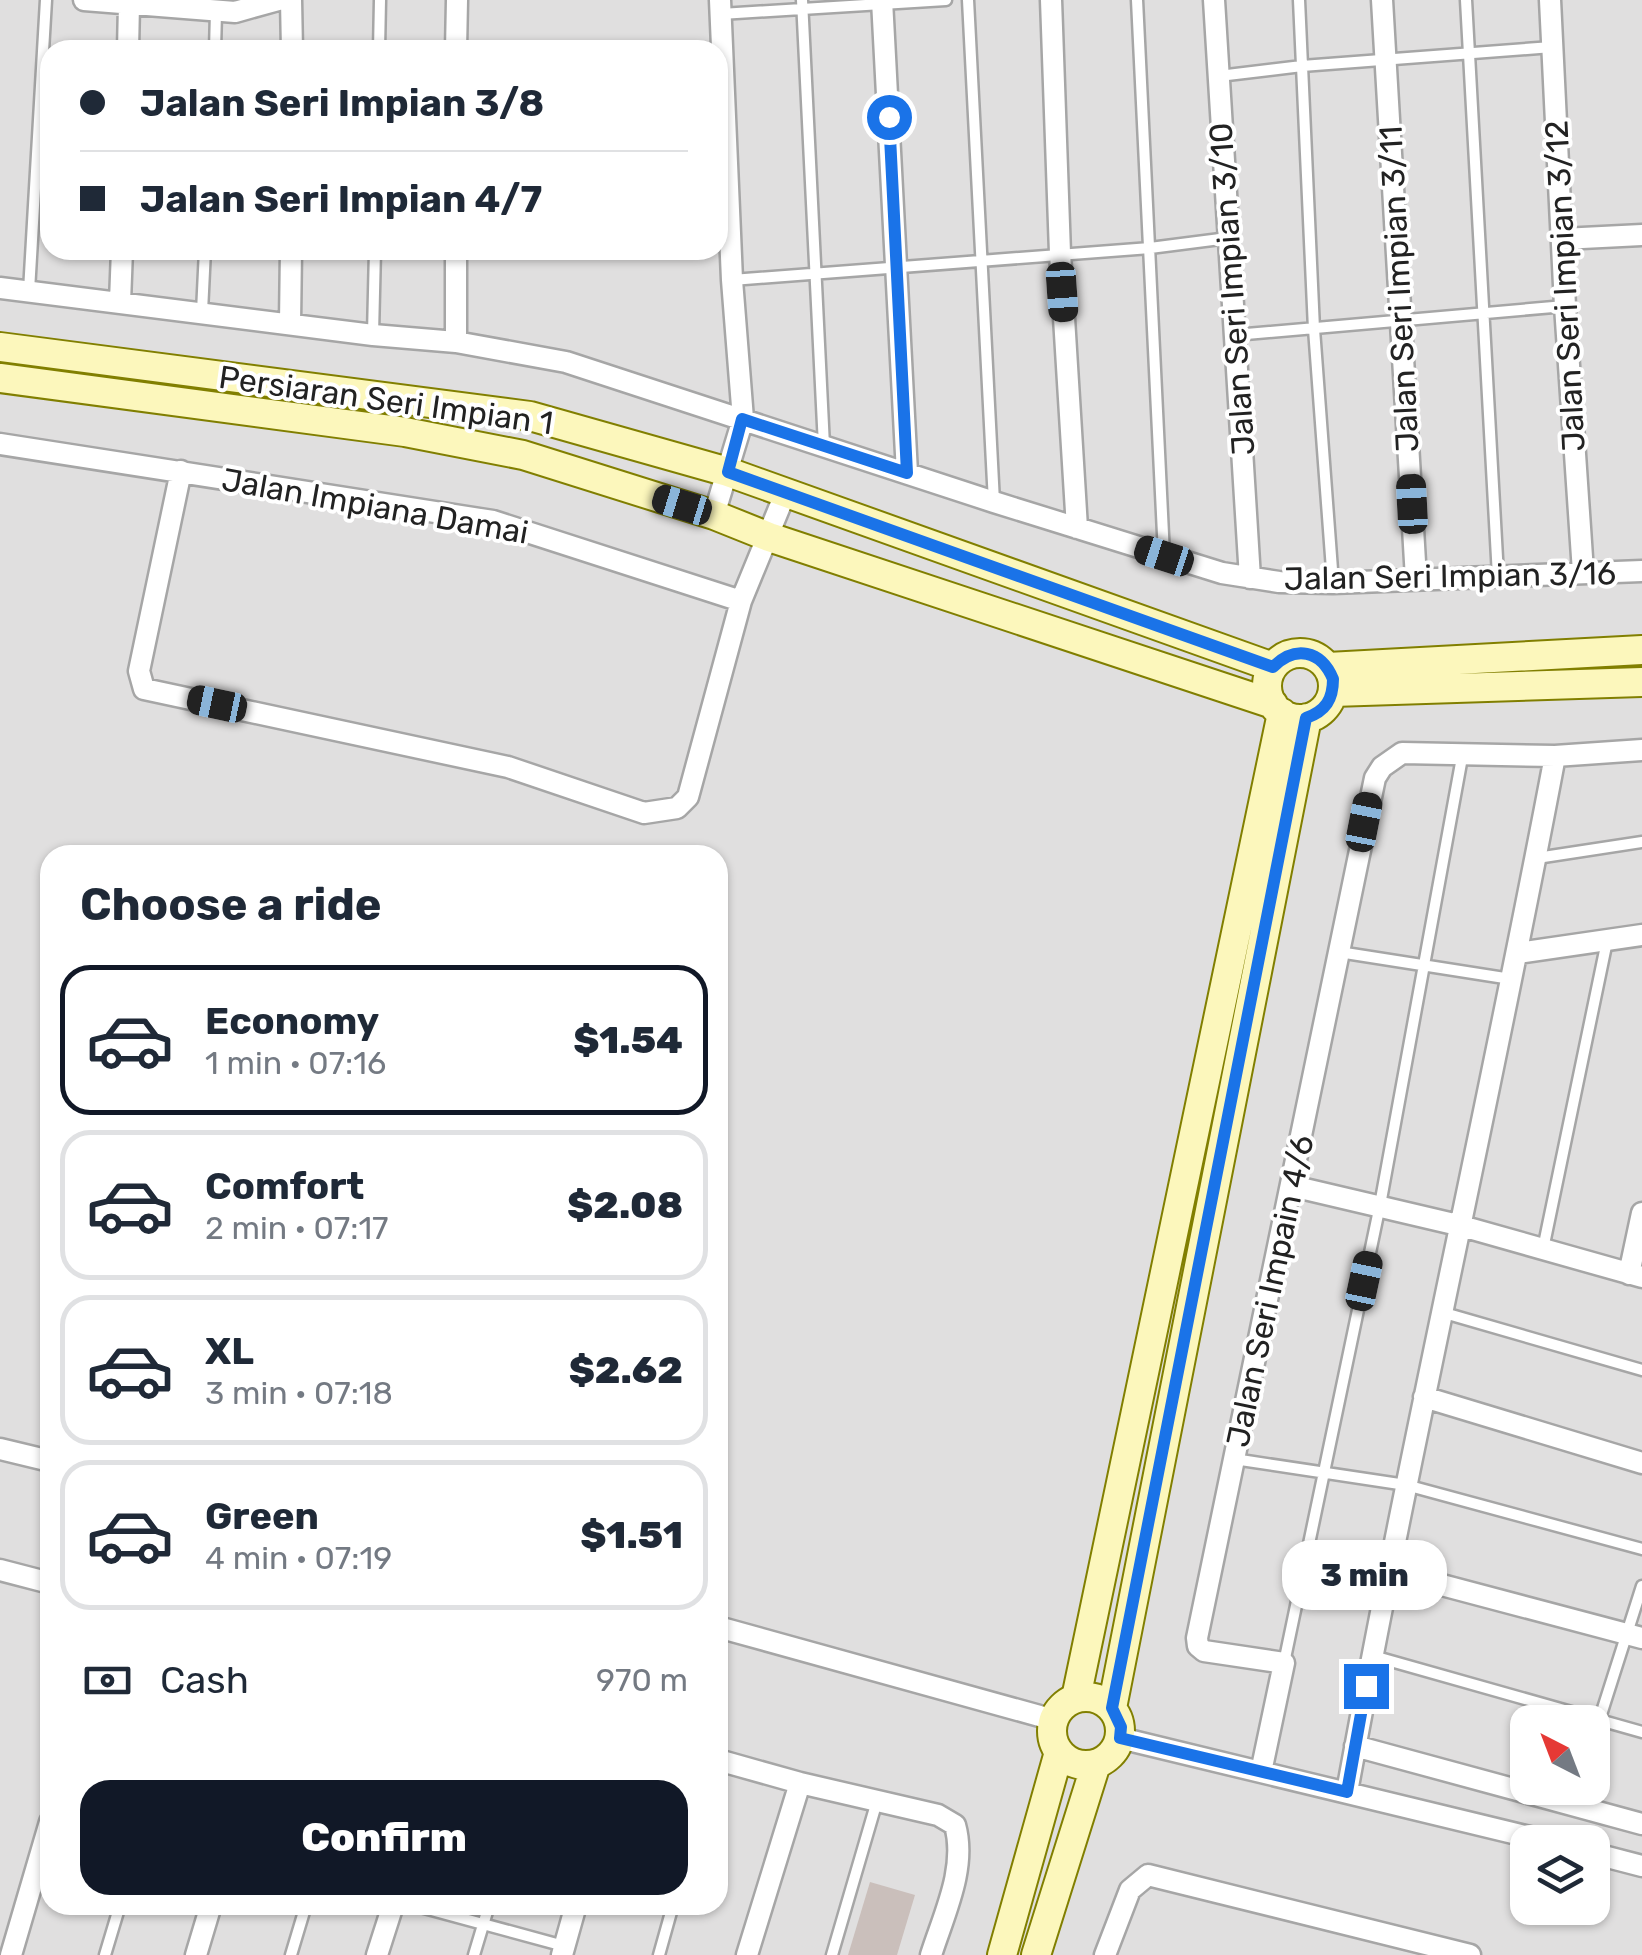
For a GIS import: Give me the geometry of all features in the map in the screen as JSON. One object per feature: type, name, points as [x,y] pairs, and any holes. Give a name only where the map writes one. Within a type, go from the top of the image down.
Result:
[{"type":"street","points":[[84,0],[216,12],[235,12],[278,0]]},
{"type":"street","points":[[291,0],[292,40]]},
{"type":"street","points":[[456,0],[456,40]]},
{"type":"street","points":[[1051,0],[1060,253],[1077,528]]},
{"type":"street","name":"Jalan Seri Impian 3/10","points":[[1214,0],[1250,578]]},
{"type":"street","name":"Jalan Seri Impian 3/11","points":[[1382,0],[1416,579]]},
{"type":"street","name":"Jalan Seri Impian 3/12","points":[[1550,0],[1583,572]]},
{"type":"street","points":[[882,2],[907,473]]},
{"type":"street","points":[[128,40],[129,4]]},
{"type":"street","points":[[721,7],[722,40]]},
{"type":"street","points":[[714,515],[742,419],[728,181]]},
{"type":"street","points":[[1562,238],[1642,235]]},
{"type":"street","points":[[120,302],[122,260]]},
{"type":"street","points":[[290,323],[292,260]]},
{"type":"street","points":[[456,260],[456,342]]},
{"type":"street","name":"Jalan Seri Impian 3/16","points":[[0,288],[456,342],[566,362],[1164,556],[1250,578],[1333,582],[1642,571]]},
{"type":"street","name":"Persiaran Seri Impian 1","points":[[0,347],[530,416],[728,472],[1273,667]]},
{"type":"street","name":"Persiaran Seri Impian 1","points":[[0,378],[405,432],[522,455],[714,515],[1287,712]]},
{"type":"street","name":"Jalan Impiana Damai","points":[[0,444],[493,520],[741,601]]},
{"type":"street","points":[[181,471],[138,671],[144,688],[508,767],[644,813],[677,808],[688,798],[741,601],[785,494]]},
{"type":"street","points":[[1330,680],[1642,650]]},
{"type":"street","points":[[1112,1708],[1287,712],[1268,679],[1273,667],[1294,653],[1319,658],[1330,680],[1319,713],[1287,712]]},
{"type":"street","points":[[1330,680],[1642,682]]},
{"type":"street","points":[[1076,1698],[1287,712]]},
{"type":"street","points":[[1464,751],[1555,756],[1642,750]]},
{"type":"street","name":"Jalan Seri Impain 4/6","points":[[1284,1663],[1204,1651],[1198,1646],[1234,1459],[1371,789],[1382,767],[1402,752],[1464,751]]},
{"type":"street","points":[[1347,1792],[1440,1311],[1518,952],[1555,756]]},
{"type":"street","points":[[1518,952],[1642,935]]},
{"type":"street","points":[[1292,1186],[1458,1225],[1636,1275],[1642,1214]]},
{"type":"street","points":[[1424,1397],[1642,1462]]},
{"type":"street","points":[[0,1449],[40,1459]]},
{"type":"street","points":[[0,1570],[40,1580]]},
{"type":"street","points":[[1389,1571],[1634,1636]]},
{"type":"street","points":[[728,1629],[1054,1720]]},
{"type":"street","points":[[1261,1772],[1284,1663]]},
{"type":"street","points":[[1076,1698],[1102,1700],[1112,1708],[1121,1727],[1112,1754],[1096,1764],[1070,1761],[1054,1742],[1054,1720],[1062,1706],[1076,1698]]},
{"type":"street","points":[[1120,1738],[1510,1832]]},
{"type":"street","points":[[1355,1746],[1510,1780]]},
{"type":"street","points":[[1002,1955],[1059,1752]]},
{"type":"street","points":[[728,1763],[938,1815],[955,1825],[960,1843],[958,1866],[931,1955]]},
{"type":"street","points":[[1036,1955],[1096,1764]]},
{"type":"street","points":[[748,1955],[800,1783]]},
{"type":"street","points":[[1600,1805],[1642,1824]]},
{"type":"street","points":[[1610,1858],[1642,1866]]},
{"type":"street","points":[[5,1954],[40,1864]]},
{"type":"street","points":[[1105,1955],[1130,1890],[1148,1875],[1470,1955]]},
{"type":"street","points":[[196,1955],[207,1915]]},
{"type":"street","points":[[377,1955],[390,1915]]},
{"type":"street","points":[[563,1951],[573,1915]]},
{"type":"lane","points":[[44,40],[46,0]]},
{"type":"lane","points":[[380,0],[380,40]]},
{"type":"lane","points":[[721,7],[946,0]]},
{"type":"lane","points":[[968,0],[994,502]]},
{"type":"lane","points":[[1137,0],[1164,556]]},
{"type":"lane","points":[[1299,0],[1314,329],[1333,582]]},
{"type":"lane","points":[[1466,0],[1498,576]]},
{"type":"lane","points":[[802,4],[824,446]]},
{"type":"lane","points":[[215,40],[216,12]]},
{"type":"lane","points":[[1218,76],[1552,46]]},
{"type":"lane","points":[[29,291],[40,103]]},
{"type":"lane","points":[[732,280],[1150,248],[1229,238]]},
{"type":"lane","points":[[202,312],[205,260]]},
{"type":"lane","points":[[373,335],[375,260]]},
{"type":"lane","points":[[1234,335],[1565,306]]},
{"type":"lane","points":[[1284,1663],[1380,1205],[1464,751]]},
{"type":"lane","points":[[1536,858],[1642,842]]},
{"type":"lane","points":[[1543,1249],[1607,940]]},
{"type":"lane","points":[[1339,952],[1512,979]]},
{"type":"lane","points":[[1440,1311],[1642,1370]]},
{"type":"lane","points":[[1234,1459],[1406,1485],[1642,1549]]},
{"type":"lane","points":[[1604,1705],[1634,1636],[1642,1586]]},
{"type":"lane","points":[[1372,1656],[1551,1705]]},
{"type":"lane","points":[[1610,1722],[1642,1732]]},
{"type":"lane","points":[[832,1955],[877,1801]]},
{"type":"lane","points":[[105,1955],[117,1915]]},
{"type":"lane","points":[[291,1955],[303,1915]]},
{"type":"lane","points":[[450,1915],[563,1951]]},
{"type":"lane","points":[[474,1955],[486,1915]]},
{"type":"lane","points":[[658,1955],[670,1915]]},
{"type":"shaded area","points":[[0,0],[1642,0],[1642,1955],[0,1955]]},
{"type":"building","points":[[870,1882],[915,1895],[897,1955],[848,1955]]},
{"type":"route","points":[[889,117],[907,473],[742,419],[728,472],[1273,667],[1294,653],[1307,653],[1319,658],[1333,679],[1328,704],[1306,718],[1112,1708],[1121,1727],[1120,1738],[1347,1792],[1366,1686]]}]
